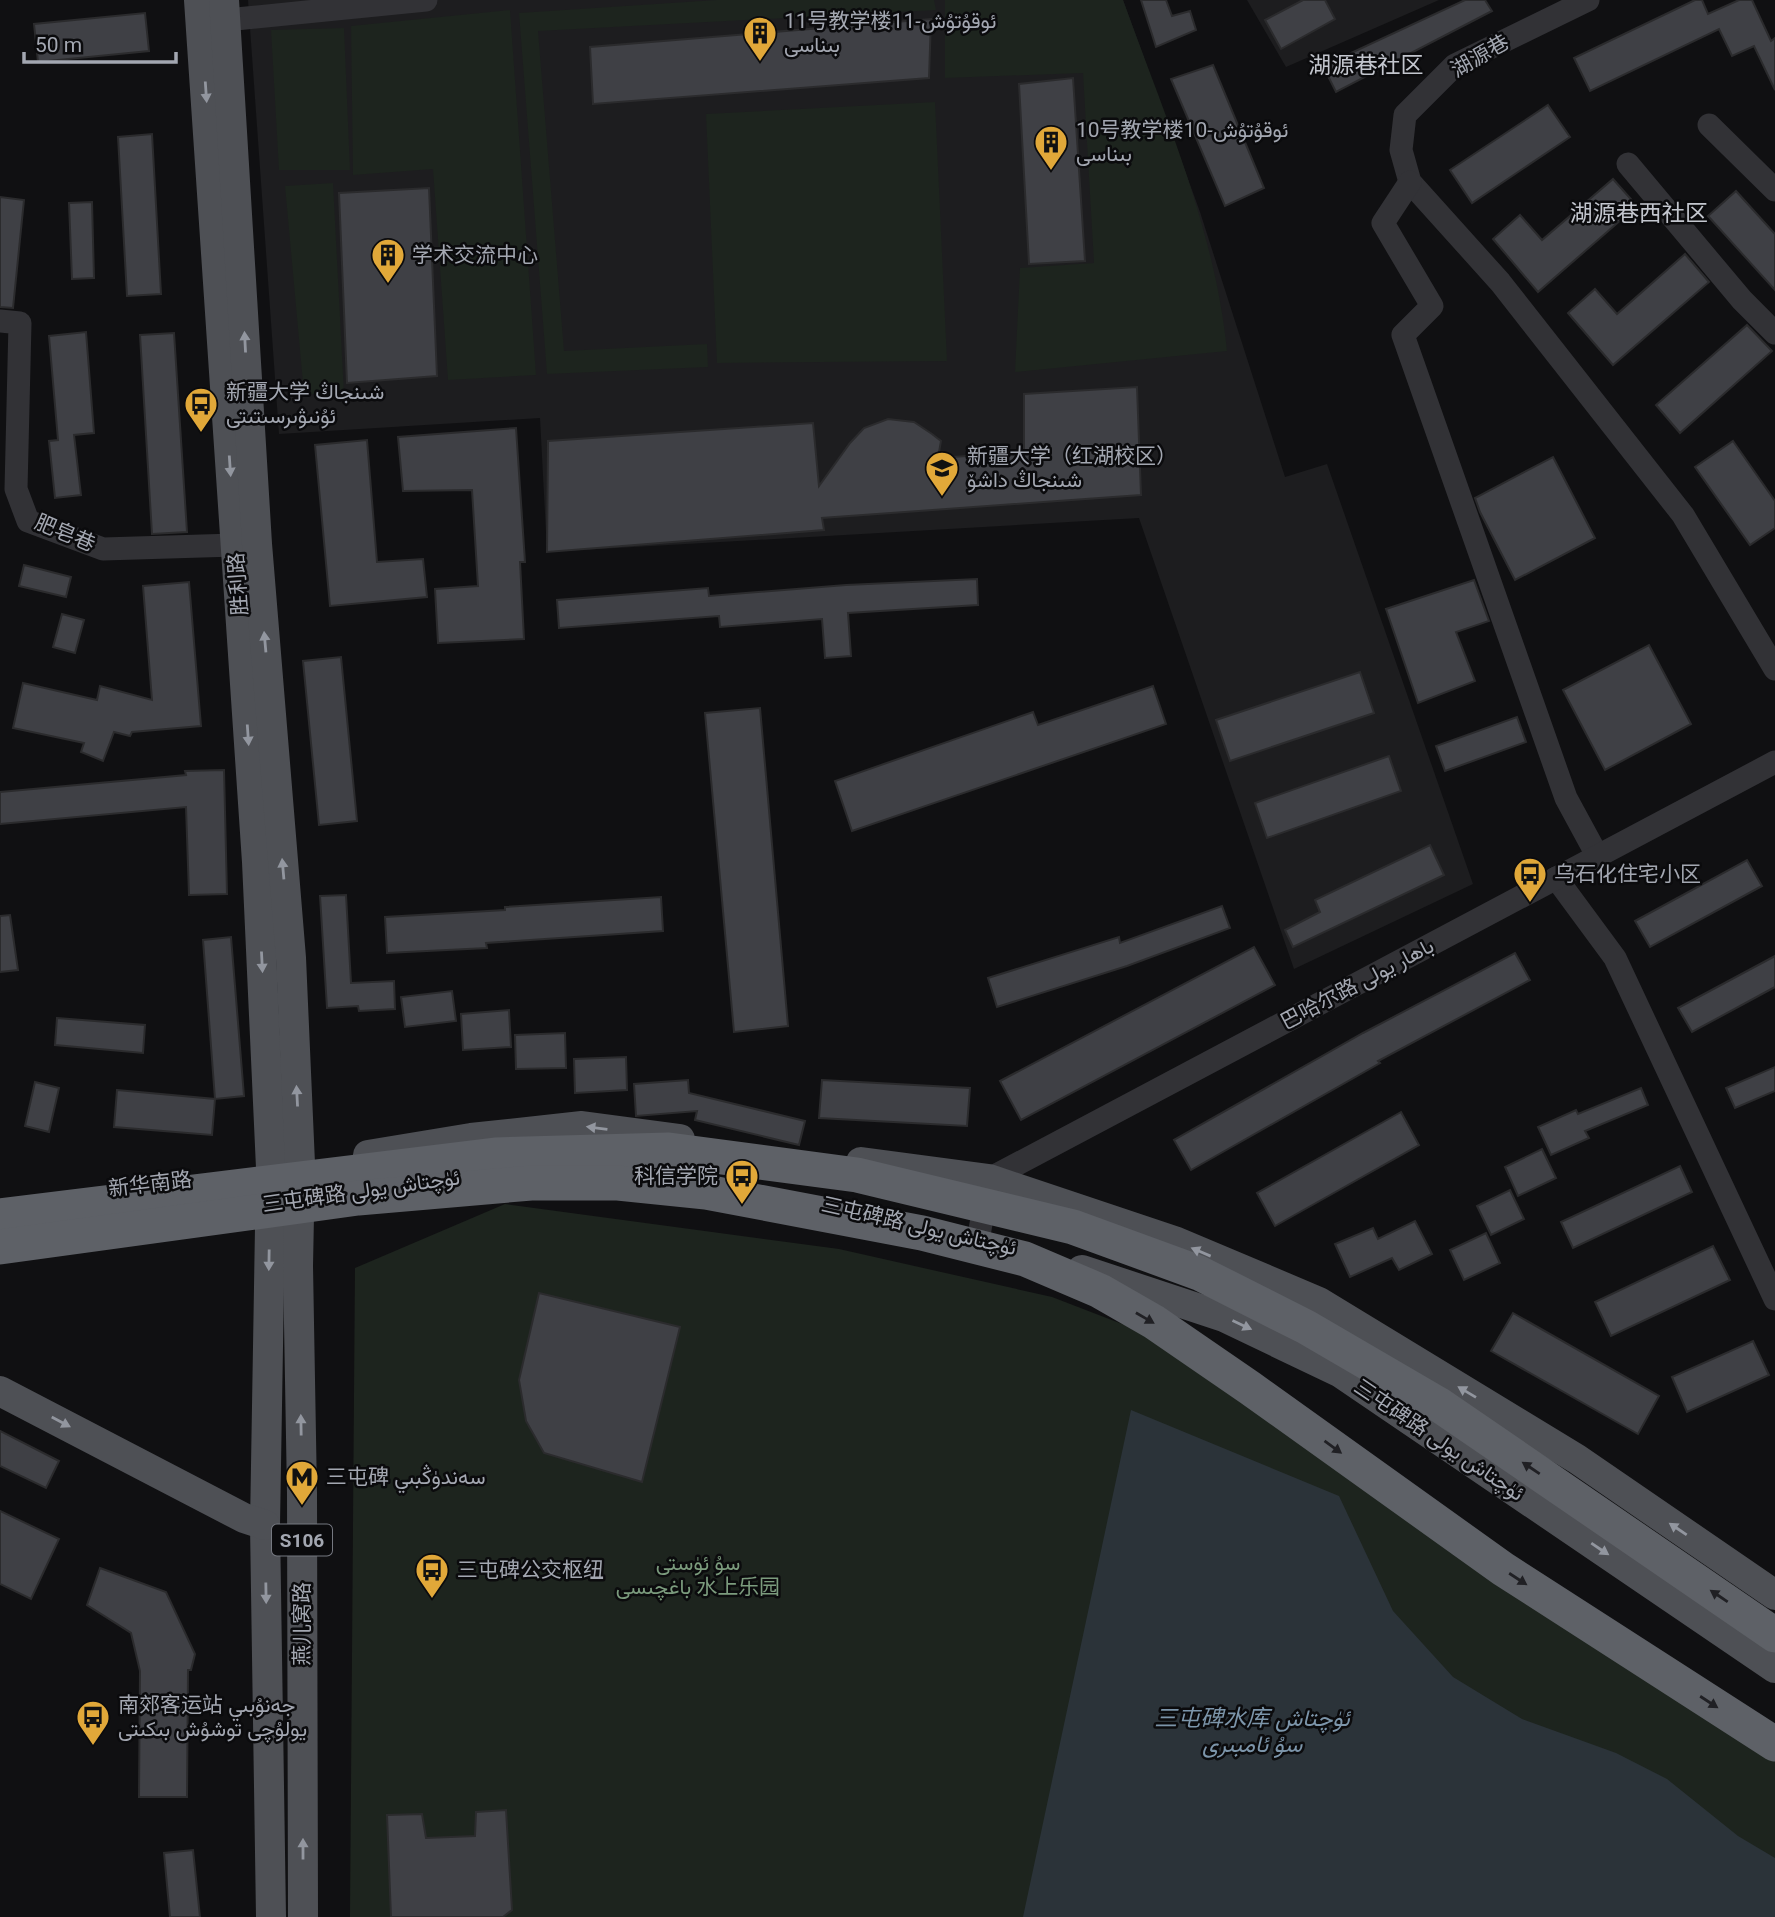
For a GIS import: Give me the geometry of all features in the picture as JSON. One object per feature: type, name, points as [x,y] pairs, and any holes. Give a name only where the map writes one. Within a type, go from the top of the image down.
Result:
[{"type":"highway","points":[[0,1216],[495,1155],[669,1150],[871,1178],[1073,1227],[1199,1273],[1294,1321],[1438,1404],[1775,1635]]},
{"type":"highway","points":[[0,1247],[358,1198],[531,1183],[618,1183],[706,1192],[922,1233],[1025,1259],[1100,1291],[1154,1322],[1503,1569],[1775,1744]]},
{"type":"main road","name":"胜利路","points":[[199,0],[257,862],[286,1166]]},
{"type":"main road","name":"胜利路","points":[[225,10],[257,544],[290,958],[286,1166]]},
{"type":"main road","name":"三屯碑路 ئۈچتاش يولى","points":[[286,1166],[471,1138],[582,1126],[989,1179],[1177,1242],[1319,1302],[1577,1459],[1775,1595]]},
{"type":"main road","name":"三屯碑路 ئۈچتاش يولى","points":[[0,1240],[52,1235],[301,1198],[595,1163],[741,1187],[979,1236],[1224,1317],[1341,1373],[1775,1668]]},
{"type":"main road","name":"燕儿窝路","points":[[286,1166],[301,1198],[298,1266],[302,1493],[303,1917]]},
{"type":"main road","name":"燕儿窝路","points":[[271,1917],[265,1525],[270,1203],[286,1166]]},
{"type":"main road","name":"新华南路","points":[[0,1203],[286,1166]]},
{"type":"main road","points":[[0,1391],[244,1518],[265,1525]]},
{"type":"street","points":[[225,10],[426,0]]},
{"type":"street","name":"湖源巷","points":[[1410,182],[1401,150],[1405,115],[1455,65],[1588,0]]},
{"type":"street","points":[[1709,125],[1775,190]]},
{"type":"street","points":[[1628,164],[1742,300],[1775,333]]},
{"type":"street","points":[[1598,856],[1566,798],[1403,335],[1432,306],[1383,223],[1410,182],[1500,282],[1683,515],[1775,669]]},
{"type":"street","name":"肥皂巷","points":[[0,321],[20,323],[16,489],[28,521],[103,549],[235,545]]},
{"type":"street","name":"巴哈尔路 باھار يولى","points":[[989,1179],[1775,762]]},
{"type":"street","points":[[1556,878],[1615,958],[1775,1299]]},
{"type":"street","points":[[979,1236],[989,1179]]},
{"type":"shaded area","name":"新疆大学（红湖校区） شىنجاڭ داشۆ","points":[[248,0],[1123,0],[1200,212],[1285,477],[1327,464],[1473,884],[1294,969],[1139,518],[547,552],[540,418],[279,434]]},
{"type":"shaded area","points":[[1247,0],[1439,0],[1286,67]]},
{"type":"green space","points":[[717,0],[934,0],[936,10],[538,31],[564,351],[707,344],[708,367],[547,374],[519,13]]},
{"type":"green space","points":[[945,0],[1123,0],[1200,216],[1221,306],[1227,351],[1015,372],[1020,268],[1094,263],[1083,73],[945,78]]},
{"type":"green space","points":[[510,10],[536,375],[448,380],[433,169],[353,175],[351,26]]},
{"type":"green space","points":[[344,28],[350,170],[279,170],[271,30]]},
{"type":"green space","points":[[935,102],[947,361],[717,363],[706,114]]},
{"type":"green space","points":[[333,183],[344,394],[304,394],[285,186]]},
{"type":"green space","name":"سۇ ئۈستى باغچىسى 水上乐园","points":[[505,1204],[839,1249],[1052,1297],[1226,1364],[1775,1730],[1775,1917],[350,1917],[355,1268]]},
{"type":"water","name":"三屯碑水库 ئۈچتاش سۇ ئامبىرى","points":[[1131,1410],[1339,1496],[1393,1611],[1453,1677],[1522,1719],[1616,1753],[1667,1779],[1738,1836],[1775,1858],[1775,1917],[1023,1917]]},
{"type":"building","points":[[1141,0],[1166,0],[1172,16],[1190,11],[1196,30],[1156,47]]},
{"type":"building","points":[[1303,0],[1325,0],[1335,19],[1281,49],[1265,20]]},
{"type":"building","points":[[1465,0],[1485,0],[1492,11],[1336,92],[1323,66]]},
{"type":"building","points":[[1695,0],[1702,0],[1708,14],[1739,0],[1752,0],[1771,41],[1775,38],[1775,90],[1754,46],[1732,56],[1719,29],[1590,91],[1574,58]]},
{"type":"building","points":[[145,13],[149,51],[38,62],[34,24]]},
{"type":"building","name":"11号教学楼11-ئوقۇتۇش بىناسى","points":[[931,19],[929,78],[593,104],[590,47]]},
{"type":"building","points":[[1213,65],[1264,188],[1225,206],[1171,79]]},
{"type":"building","name":"10号教学楼10-ئوقۇتۇش بىناسى","points":[[1073,78],[1085,261],[1029,264],[1019,84]]},
{"type":"building","points":[[1548,105],[1570,137],[1472,203],[1450,170]]},
{"type":"building","points":[[152,134],[161,294],[127,296],[118,137]]},
{"type":"building","points":[[1613,179],[1637,206],[1538,292],[1493,239],[1520,215],[1542,240]]},
{"type":"building","name":"学术交流中心","points":[[429,188],[437,376],[347,383],[339,193]]},
{"type":"building","points":[[1736,191],[1775,234],[1775,290],[1708,216]]},
{"type":"building","points":[[0,197],[24,200],[13,308],[0,307]]},
{"type":"building","points":[[92,202],[94,278],[72,279],[69,203]]},
{"type":"building","points":[[1685,254],[1709,282],[1613,365],[1568,313],[1595,289],[1617,314]]},
{"type":"building","points":[[1747,325],[1772,351],[1680,433],[1656,405]]},
{"type":"building","points":[[86,332],[94,433],[74,435],[81,495],[55,498],[49,441],[58,440],[49,336]]},
{"type":"building","points":[[174,333],[187,532],[152,534],[140,335]]},
{"type":"building","points":[[1137,387],[1141,495],[822,518],[824,530],[547,552],[548,441],[813,423],[819,486],[864,428],[888,419],[914,422],[941,441],[938,458],[1024,452],[1024,394]]},
{"type":"building","points":[[516,428],[525,562],[520,562],[524,639],[438,643],[435,589],[478,586],[472,490],[403,491],[398,437]]},
{"type":"building","points":[[367,440],[377,562],[423,559],[427,597],[330,606],[315,445]]},
{"type":"building","points":[[1733,441],[1775,501],[1775,528],[1750,545],[1695,467]]},
{"type":"building","points":[[1553,457],[1595,538],[1515,580],[1475,498]]},
{"type":"building","points":[[24,565],[71,577],[66,597],[19,586]]},
{"type":"building","points":[[977,579],[978,605],[848,613],[851,656],[825,658],[822,619],[720,627],[719,616],[559,628],[557,600],[708,588],[709,596],[846,585]]},
{"type":"building","points":[[1474,580],[1489,621],[1456,632],[1475,681],[1418,703],[1386,609]]},
{"type":"building","points":[[189,582],[201,726],[132,732],[130,736],[114,732],[103,761],[81,752],[84,743],[13,728],[23,683],[97,700],[100,686],[152,700],[143,586]]},
{"type":"building","points":[[62,614],[84,620],[75,653],[53,647]]},
{"type":"building","points":[[1649,645],[1691,724],[1605,770],[1563,690]]},
{"type":"building","points":[[341,657],[357,821],[319,825],[303,661]]},
{"type":"building","points":[[1360,672],[1374,713],[1230,761],[1216,720]]},
{"type":"building","points":[[1153,686],[1166,724],[852,831],[835,781],[1033,712],[1038,725]]},
{"type":"building","points":[[760,708],[788,1026],[734,1032],[705,713]]},
{"type":"building","points":[[1517,717],[1526,742],[1445,771],[1436,746]]},
{"type":"building","points":[[1389,756],[1401,791],[1267,838],[1255,803]]},
{"type":"building","points":[[224,770],[227,894],[189,895],[186,807],[0,824],[0,792],[186,775],[185,771]]},
{"type":"building","points":[[1430,845],[1444,875],[1293,947],[1285,930],[1320,912],[1315,900]]},
{"type":"building","points":[[1747,860],[1762,886],[1650,947],[1635,921]]},
{"type":"building","points":[[346,895],[351,983],[394,981],[395,1009],[359,1011],[358,1006],[327,1008],[320,896]]},
{"type":"building","points":[[661,897],[663,931],[486,943],[487,948],[387,953],[385,917]]},
{"type":"building","points":[[1222,906],[1230,928],[1127,966],[997,1007],[988,978],[1119,937],[1120,943]]},
{"type":"building","points":[[10,915],[18,970],[0,972],[0,916]]},
{"type":"building","points":[[231,937],[244,1096],[215,1099],[203,940]]},
{"type":"building","points":[[1254,947],[1275,985],[1021,1120],[1000,1081]]},
{"type":"building","points":[[1515,953],[1530,980],[1378,1061],[1380,1063],[1191,1170],[1174,1140],[1363,1033]]},
{"type":"building","points":[[1775,956],[1775,987],[1692,1032],[1678,1008]]},
{"type":"building","points":[[452,991],[456,1021],[405,1027],[401,997]]},
{"type":"building","points":[[509,1010],[511,1047],[463,1050],[461,1014]]},
{"type":"building","points":[[57,1018],[145,1025],[143,1053],[55,1045]]},
{"type":"building","points":[[565,1033],[566,1068],[516,1069],[515,1035]]},
{"type":"building","points":[[626,1057],[627,1090],[575,1093],[574,1059]]},
{"type":"building","points":[[1775,1067],[1775,1091],[1735,1108],[1726,1088]]},
{"type":"building","points":[[688,1080],[689,1093],[805,1121],[799,1145],[695,1120],[697,1111],[636,1116],[634,1084]]},
{"type":"building","points":[[822,1080],[970,1088],[967,1126],[819,1118]]},
{"type":"building","points":[[35,1082],[59,1088],[49,1132],[25,1126]]},
{"type":"building","points":[[1641,1088],[1648,1105],[1585,1131],[1589,1138],[1551,1155],[1538,1127],[1576,1110],[1578,1114]]},
{"type":"building","points":[[117,1090],[215,1099],[212,1135],[114,1127]]},
{"type":"building","points":[[1401,1112],[1419,1145],[1275,1226],[1257,1193]]},
{"type":"building","points":[[1542,1149],[1556,1178],[1518,1196],[1505,1167]]},
{"type":"building","points":[[1680,1166],[1692,1192],[1573,1248],[1561,1222]]},
{"type":"building","points":[[1510,1190],[1524,1219],[1491,1235],[1477,1206]]},
{"type":"building","points":[[1415,1221],[1432,1254],[1399,1270],[1392,1258],[1350,1277],[1335,1244],[1373,1228],[1378,1239]]},
{"type":"building","points":[[1486,1233],[1500,1263],[1464,1280],[1450,1250]]},
{"type":"building","points":[[1713,1246],[1730,1280],[1611,1336],[1595,1302]]},
{"type":"building","points":[[539,1293],[680,1327],[642,1482],[544,1453],[526,1421],[519,1380]]},
{"type":"building","points":[[1513,1313],[1659,1396],[1638,1434],[1491,1351]]},
{"type":"building","points":[[1753,1341],[1769,1375],[1687,1412],[1672,1377]]},
{"type":"building","points":[[0,1431],[59,1461],[46,1488],[0,1466]]},
{"type":"building","points":[[0,1511],[59,1539],[31,1599],[0,1584]]},
{"type":"building","points":[[100,1568],[166,1592],[195,1654],[191,1670],[188,1670],[187,1797],[139,1797],[140,1671],[131,1633],[87,1605]]},
{"type":"building","points":[[506,1810],[512,1910],[503,1917],[391,1917],[387,1815],[422,1814],[426,1838],[475,1836],[476,1812]]},
{"type":"building","points":[[193,1850],[200,1917],[170,1917],[164,1853]]},
{"type":"place","name":"11号教学楼11-ئوقۇتۇش بىناسى","points":[[760,63]]},
{"type":"place","name":"10号教学楼10-ئوقۇتۇش بىناسى","points":[[1051,172]]},
{"type":"place","name":"学术交流中心","points":[[388,285]]},
{"type":"place","name":"新疆大学 شىنجاڭ ئۇنىۋىرسىتىتى","points":[[201,434]]},
{"type":"place","name":"新疆大学（红湖校区） شىنجاڭ داشۆ","points":[[942,498]]},
{"type":"place","name":"乌石化住宅小区","points":[[1530,904]]},
{"type":"place","name":"科信学院","points":[[742,1206]]},
{"type":"place","name":"三屯碑 سەندۈڭبىي","points":[[302,1507]]},
{"type":"place","name":"三屯碑公交枢纽","points":[[432,1600]]},
{"type":"place","name":"南郊客运站 جەنۇبىي يولۇچى توشۇش بىكىتى","points":[[93,1747]]},
{"type":"district","name":"湖源巷社区","points":[[1366,65]]},
{"type":"district","name":"湖源巷西社区","points":[[1639,213]]}]
